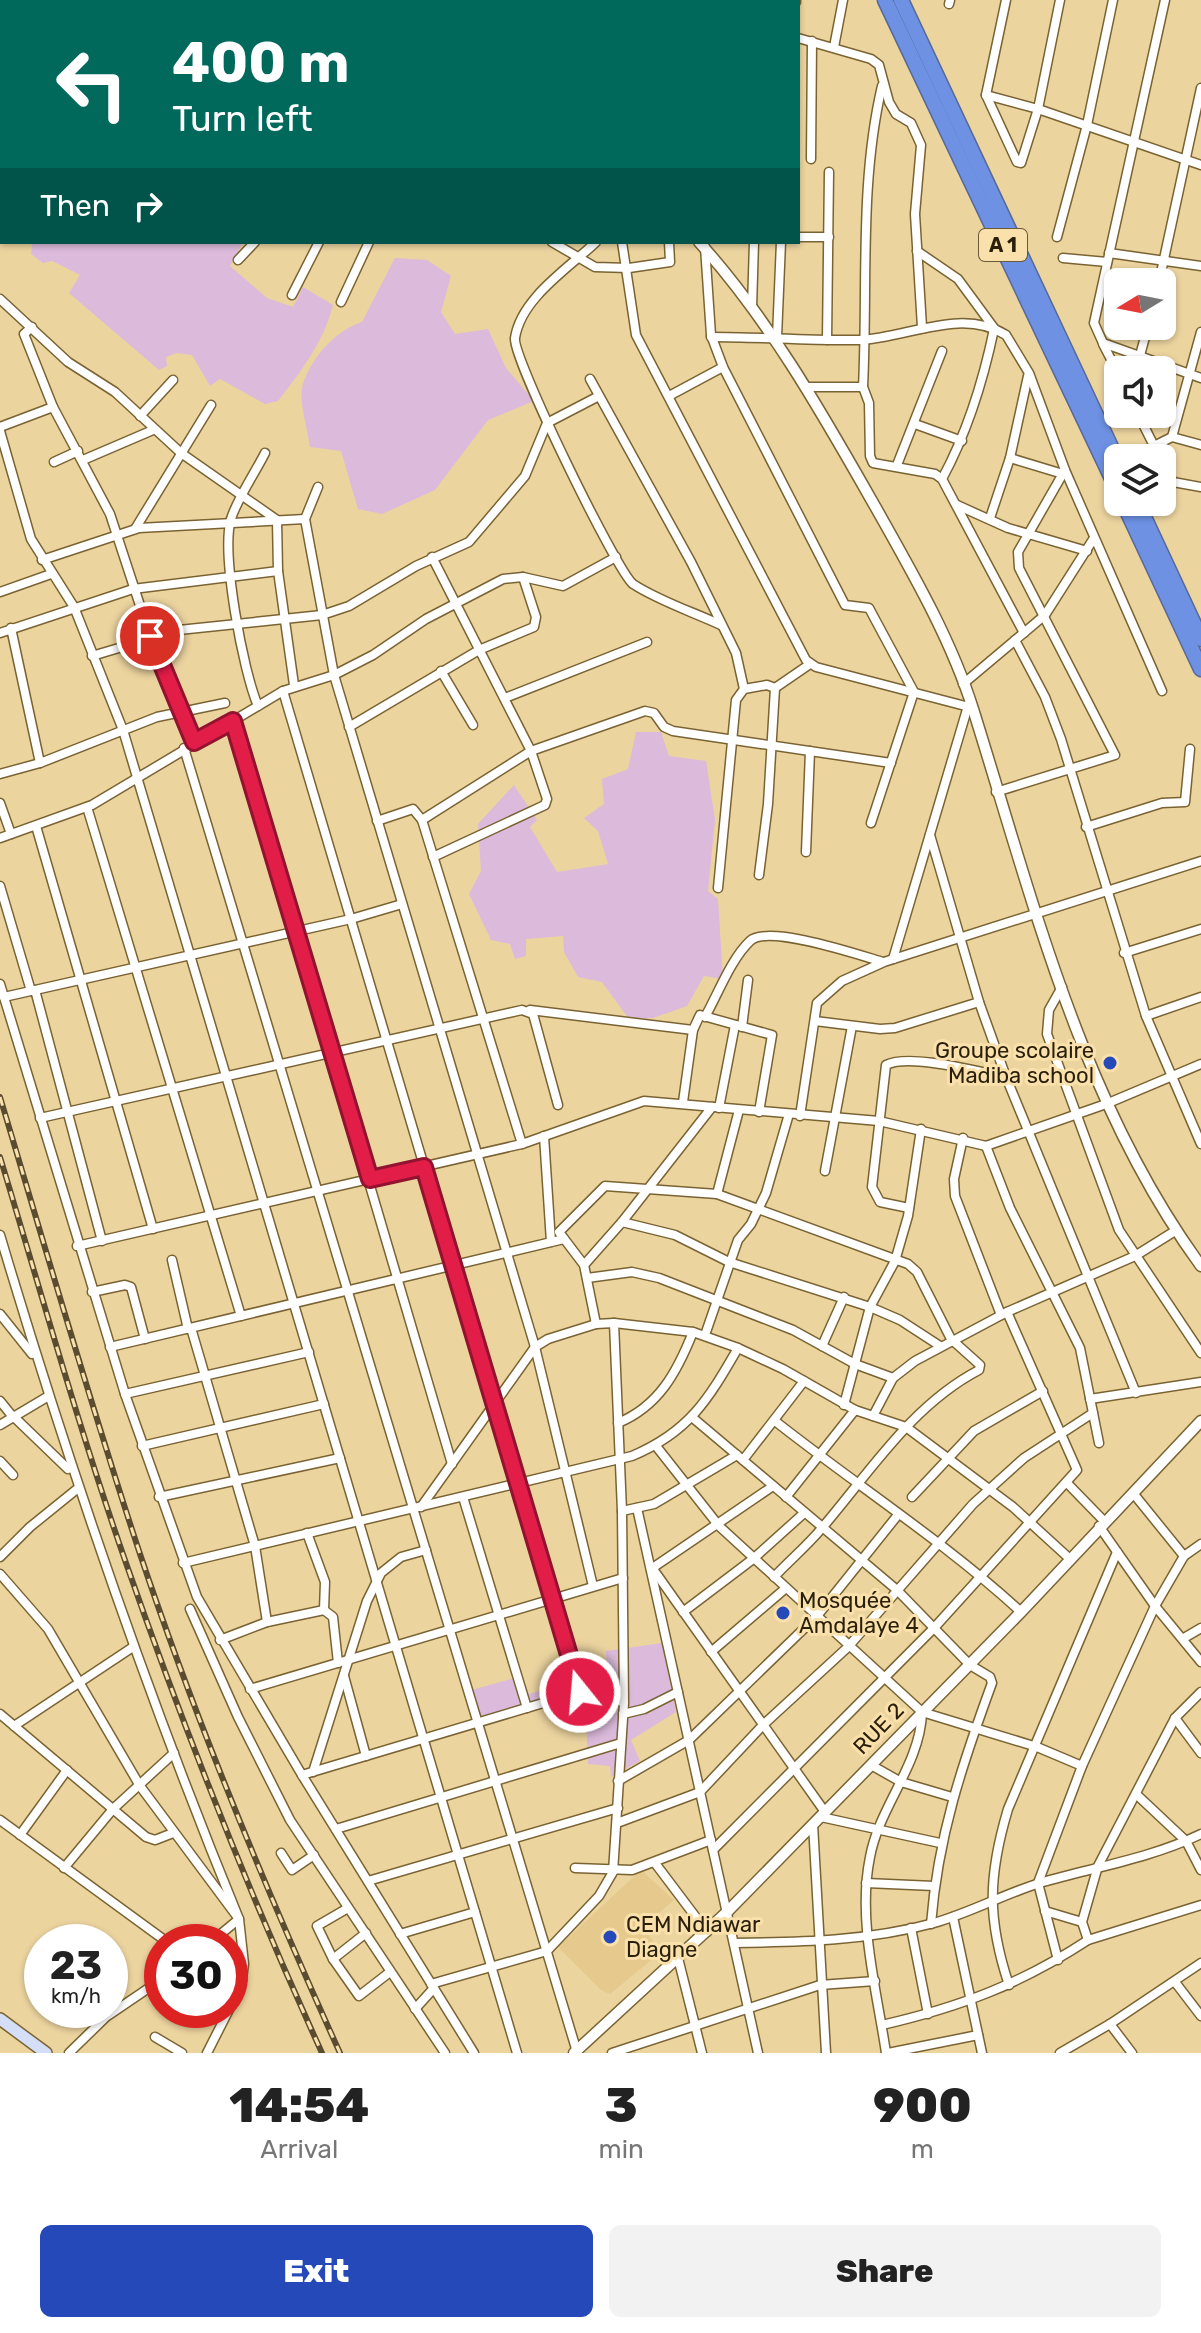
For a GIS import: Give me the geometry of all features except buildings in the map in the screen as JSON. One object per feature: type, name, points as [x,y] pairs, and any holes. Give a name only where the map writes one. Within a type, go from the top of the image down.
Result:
[{"type":"highway","name":"A 1","points":[[885,0],[1104,461]]},
{"type":"highway","name":"A 1","points":[[901,0],[1110,444]]},
{"type":"highway","points":[[1130,516],[1201,669]]},
{"type":"highway","points":[[1144,516],[1201,639]]},
{"type":"main road","points":[[0,2019],[46,2053]]},
{"type":"street","points":[[834,47],[843,0]]},
{"type":"street","points":[[1006,0],[986,95],[1018,163],[1038,109],[1060,0]]},
{"type":"street","points":[[1057,237],[1087,125],[1113,0]]},
{"type":"street","points":[[1110,356],[1094,319],[1165,0]]},
{"type":"street","points":[[800,38],[834,47],[879,65],[882,86],[896,114],[911,123],[921,145],[915,194],[922,327]]},
{"type":"street","points":[[811,159],[812,41]]},
{"type":"street","points":[[800,65],[811,65]]},
{"type":"street","points":[[882,86],[873,126],[866,201],[863,387],[869,403],[871,460],[935,474],[942,479],[998,590],[1024,633]]},
{"type":"street","points":[[1162,268],[1201,88]]},
{"type":"street","points":[[986,95],[1038,109],[1201,165]]},
{"type":"street","points":[[827,340],[829,172]]},
{"type":"street","points":[[800,237],[829,237]]},
{"type":"street","points":[[238,260],[253,244]]},
{"type":"street","points":[[292,295],[318,244]]},
{"type":"street","points":[[341,302],[368,244]]},
{"type":"street","points":[[594,244],[528,307],[515,335],[516,353],[547,423],[631,582],[721,625]]},
{"type":"street","points":[[623,244],[629,268],[632,323],[810,664],[970,707]]},
{"type":"street","points":[[564,245],[595,267],[629,268],[670,262],[669,244]]},
{"type":"street","points":[[703,244],[775,337],[808,387],[926,601],[963,684],[1036,913],[1106,1104],[1137,1168],[1175,1231],[1201,1266]]},
{"type":"street","points":[[703,244],[711,337],[723,367],[845,605],[869,608],[914,692],[871,823]]},
{"type":"street","points":[[752,308],[754,244]]},
{"type":"street","points":[[775,337],[781,244]]},
{"type":"street","points":[[917,251],[958,279],[994,329],[984,378],[962,441],[942,479]]},
{"type":"street","points":[[1063,258],[1108,258],[1201,266]]},
{"type":"street","points":[[0,299],[68,362],[108,386],[181,453],[277,520]]},
{"type":"street","points":[[711,337],[865,340],[922,327],[970,324],[1006,335],[1029,373],[1064,472],[1162,691]]},
{"type":"street","points":[[32,327],[25,336],[53,407],[83,460],[117,534],[150,636],[194,742]]},
{"type":"street","points":[[1172,437],[1201,332]]},
{"type":"street","points":[[1103,343],[1132,356]]},
{"type":"street","points":[[897,465],[942,351]]},
{"type":"street","points":[[669,396],[723,367]]},
{"type":"street","points":[[1176,370],[1201,378]]},
{"type":"street","points":[[990,518],[1010,458],[1029,373]]},
{"type":"street","points":[[590,379],[691,562],[736,653],[744,689]]},
{"type":"street","points":[[140,416],[173,380]]},
{"type":"street","points":[[808,387],[863,387]]},
{"type":"street","points":[[92,656],[150,636],[322,615],[357,602],[432,557],[469,542],[525,476],[547,423],[599,396]]},
{"type":"street","points":[[135,529],[211,405]]},
{"type":"street","points":[[53,407],[0,429],[25,522],[42,560],[74,607],[123,730],[517,2053]]},
{"type":"street","points":[[915,424],[962,441]]},
{"type":"street","points":[[83,460],[153,430]]},
{"type":"street","points":[[1158,444],[1172,437],[1201,445]]},
{"type":"street","points":[[54,462],[78,451]]},
{"type":"street","points":[[258,706],[249,681],[237,624],[230,522],[265,453]]},
{"type":"street","points":[[1010,458],[1064,472]]},
{"type":"street","points":[[996,792],[1112,758],[1115,751],[1025,581],[1017,559],[1064,472]]},
{"type":"street","points":[[1176,483],[1201,487]]},
{"type":"street","points":[[318,487],[305,519],[334,675],[535,1347],[593,1586]]},
{"type":"street","points":[[957,505],[1008,528],[1031,532],[1087,551]]},
{"type":"street","points":[[42,560],[135,529],[305,519]]},
{"type":"street","points":[[277,520],[278,571],[294,685]]},
{"type":"street","points":[[963,684],[1045,615],[1094,538]]},
{"type":"street","points":[[432,557],[531,751],[547,799],[545,805],[433,857]]},
{"type":"street","points":[[0,838],[87,807],[283,691],[294,685],[334,675],[373,655],[414,626],[503,579],[523,577],[563,586],[616,557]]},
{"type":"street","points":[[0,633],[133,589],[278,571]]},
{"type":"street","points":[[0,592],[51,574]]},
{"type":"street","points":[[349,727],[479,650],[536,625],[523,577]]},
{"type":"street","points":[[11,628],[40,763]]},
{"type":"street","points":[[1015,640],[1045,697],[1124,953],[1170,1077],[1200,1141]]},
{"type":"street","points":[[505,698],[647,642]]},
{"type":"street","points":[[775,688],[810,664]]},
{"type":"street","points":[[441,671],[473,725]]},
{"type":"street","points":[[718,888],[736,700],[744,689],[767,685],[775,688]]},
{"type":"street","points":[[759,875],[775,688]]},
{"type":"street","points":[[283,691],[580,1692]]},
{"type":"street","points":[[0,774],[40,763],[123,730],[180,712],[225,703]]},
{"type":"street","points":[[888,960],[970,707]]},
{"type":"street","points":[[422,820],[531,751],[645,711],[654,713],[664,727],[673,731],[891,763]]},
{"type":"street","points":[[233,721],[400,1278],[452,1464]]},
{"type":"street","points":[[184,748],[348,1291],[417,1507],[426,1550],[576,2052]]},
{"type":"street","points":[[1086,827],[1162,803],[1185,802],[1190,749]]},
{"type":"street","points":[[806,852],[810,751]]},
{"type":"street","points":[[0,803],[11,834]]},
{"type":"street","points":[[87,807],[241,1316]]},
{"type":"street","points":[[377,821],[413,809],[422,820],[522,1144]]},
{"type":"street","points":[[36,826],[153,1229]]},
{"type":"street","points":[[930,835],[979,1002],[1006,1077],[1136,1393]]},
{"type":"street","points":[[800,1116],[817,1003],[828,991],[888,960],[1201,861]]},
{"type":"street","points":[[0,886],[68,1112],[102,1241]]},
{"type":"street","points":[[4,997],[296,932],[402,904]]},
{"type":"street","points":[[1124,953],[1201,929]]},
{"type":"street","points":[[705,1017],[747,944],[759,936],[797,940],[888,960]]},
{"type":"street","points":[[584,1265],[716,1108],[748,980]]},
{"type":"street","points":[[0,984],[77,1246],[183,1563],[220,1640],[474,2053]]},
{"type":"street","points":[[1062,987],[1049,1010],[1047,1034],[1119,1230],[1201,1353]]},
{"type":"street","points":[[1146,1016],[1201,997]]},
{"type":"street","points":[[815,1021],[895,1028],[979,1002]]},
{"type":"street","points":[[529,1010],[558,1105]]},
{"type":"street","points":[[40,1118],[529,1010],[693,1030]]},
{"type":"street","points":[[683,1102],[693,1030],[697,1019],[705,1017],[769,1032],[774,1039],[759,1112]]},
{"type":"street","points":[[825,1171],[852,1026]]},
{"type":"street","points":[[909,1208],[880,1202],[873,1194],[879,1121],[889,1063],[921,1062],[1006,1077]]},
{"type":"street","points":[[77,1246],[522,1144],[644,1101],[879,1121],[963,1138],[986,1146],[1106,1104],[1201,1064]]},
{"type":"street","points":[[717,1194],[739,1110]]},
{"type":"street","points":[[705,1335],[738,1240],[759,1211],[789,1114]]},
{"type":"street","points":[[844,1405],[870,1307],[895,1261],[909,1208],[921,1129]]},
{"type":"street","points":[[544,1136],[551,1242]]},
{"type":"street","points":[[575,1868],[613,1872],[712,1845],[934,1628],[1077,1470],[1043,1391],[1004,1314],[955,1196],[954,1179],[963,1138]]},
{"type":"street","points":[[986,1146],[1005,1198],[1080,1348],[1099,1443]]},
{"type":"street","points":[[596,1324],[584,1265],[559,1232],[601,1188],[613,1185],[717,1194],[908,1264],[917,1272],[951,1339],[980,1365],[979,1370],[948,1387],[906,1427],[821,1529],[774,1577]]},
{"type":"street","points":[[622,1222],[675,1235],[729,1262],[870,1307],[900,1320],[940,1346]]},
{"type":"street","points":[[873,1416],[893,1378],[951,1339],[1135,1256],[1175,1231]]},
{"type":"street","points":[[0,1235],[77,1489],[133,1647],[240,1924]]},
{"type":"street","points":[[110,1347],[564,1239]]},
{"type":"street","points":[[172,1260],[255,1546],[267,1622]]},
{"type":"street","points":[[587,1278],[642,1273],[793,1330],[855,1364],[893,1378]]},
{"type":"street","points":[[92,1292],[125,1285],[131,1287],[145,1339]]},
{"type":"street","points":[[822,1346],[844,1297]]},
{"type":"street","points":[[0,1314],[38,1362]]},
{"type":"street","points":[[417,1507],[452,1464],[535,1347],[548,1339],[596,1324],[614,1323],[705,1335],[804,1381],[844,1405],[906,1427],[948,1455],[1031,1521],[1070,1559]]},
{"type":"street","points":[[415,2009],[432,1986],[547,1951],[599,1896],[613,1872],[624,1703],[622,1511],[614,1323]]},
{"type":"street","points":[[618,1423],[643,1412],[657,1399],[693,1332]]},
{"type":"street","points":[[183,1563],[620,1460],[656,1446],[693,1418],[738,1348]]},
{"type":"street","points":[[125,1394],[309,1352]]},
{"type":"street","points":[[622,1511],[637,1508],[686,1487],[740,1457],[775,1421],[804,1381]]},
{"type":"street","points":[[1090,1399],[1201,1382]]},
{"type":"street","points":[[912,1497],[948,1455],[974,1431],[1043,1391]]},
{"type":"street","points":[[0,1425],[47,1397]]},
{"type":"street","points":[[0,1401],[72,1472]]},
{"type":"street","points":[[142,1446],[324,1404]]},
{"type":"street","points":[[786,1497],[855,1410]]},
{"type":"street","points":[[617,1823],[700,1792],[763,1725],[848,1647],[989,1488],[1059,1432],[1093,1413]]},
{"type":"street","points":[[693,1418],[803,1514],[897,1590],[970,1665],[985,1671],[992,1683],[952,1797],[940,1843],[931,1924]]},
{"type":"street","points":[[775,1421],[855,1485],[982,1576],[1021,1612]]},
{"type":"street","name":"RUE 2","points":[[576,2052],[727,1912],[970,1665],[1201,1421]]},
{"type":"street","points":[[656,1446],[719,1526],[922,1712],[1037,1747],[1082,1766]]},
{"type":"street","points":[[159,1497],[340,1458]]},
{"type":"street","points":[[0,1461],[13,1475]]},
{"type":"street","points":[[1067,1483],[1102,1524],[1117,1552],[1155,1606],[1201,1662]]},
{"type":"street","points":[[652,1569],[719,1526],[773,1486]]},
{"type":"street","points":[[0,1557],[30,1527],[77,1489]]},
{"type":"street","points":[[1133,1493],[1184,1556]]},
{"type":"street","points":[[463,1497],[527,1708]]},
{"type":"street","points":[[637,1508],[758,2053]]},
{"type":"street","points":[[683,1612],[753,1559],[803,1514]]},
{"type":"street","points":[[618,1781],[689,1740],[817,1616],[897,1516]]},
{"type":"street","points":[[307,1533],[325,1582],[324,1610]]},
{"type":"street","points":[[1058,1960],[1038,1883],[1082,1766],[1155,1606],[1184,1556],[1201,1544]]},
{"type":"street","points":[[313,1772],[367,1601],[377,1581],[393,1561],[426,1550]]},
{"type":"street","points":[[1009,1985],[996,1947],[990,1903],[995,1851],[1008,1809],[1037,1747],[1117,1552]]},
{"type":"street","points":[[652,1569],[793,1766],[819,1818],[817,1941],[826,2053]]},
{"type":"street","points":[[0,1574],[48,1629],[140,1786],[239,1919]]},
{"type":"street","points":[[250,1689],[623,1578]]},
{"type":"street","points":[[711,1652],[786,1588]]},
{"type":"street","points":[[190,1609],[238,1717],[290,1820],[445,2053]]},
{"type":"street","points":[[220,1640],[267,1622],[324,1610],[333,1617],[338,1663]]},
{"type":"street","points":[[1184,1638],[1201,1628]]},
{"type":"street","points":[[14,1726],[133,1647]]},
{"type":"street","points":[[344,1676],[366,1756]]},
{"type":"street","points":[[302,1775],[580,1692],[604,1689],[624,1703]]},
{"type":"street","points":[[623,1714],[644,1709],[678,1692]]},
{"type":"street","points":[[1088,1940],[1082,1922],[1098,1866],[1175,1718],[1201,1692]]},
{"type":"street","points":[[922,1712],[921,1725],[901,1782],[878,1829],[866,1883],[869,1937],[882,2025],[887,2053],[978,2035]]},
{"type":"street","points":[[1175,1718],[1201,1753]]},
{"type":"street","points":[[2,1719],[151,1840],[173,1833]]},
{"type":"street","points":[[336,1829],[621,1743]]},
{"type":"street","points":[[64,1868],[113,1809],[174,1753]]},
{"type":"street","points":[[871,1765],[901,1782],[952,1797]]},
{"type":"street","points":[[20,1835],[67,1770]]},
{"type":"street","points":[[1136,1794],[1186,1841],[1201,1870]]},
{"type":"street","points":[[368,1881],[618,1808]]},
{"type":"street","points":[[819,1818],[940,1843]]},
{"type":"street","points":[[0,1820],[144,1925]]},
{"type":"street","points":[[734,1943],[869,1937],[931,1924],[1038,1883],[1201,1834]]},
{"type":"street","points":[[281,1853],[292,1870],[314,1855]]},
{"type":"street","points":[[655,1863],[707,1932]]},
{"type":"street","points":[[866,1883],[934,1886]]},
{"type":"street","points":[[882,2025],[971,2002],[1058,1960],[1088,1940],[1201,1905]]},
{"type":"street","points":[[348,1908],[317,1926],[333,1959],[359,1996],[390,1972]]},
{"type":"street","points":[[1045,1911],[1082,1922]]},
{"type":"street","points":[[400,1934],[475,1912]]},
{"type":"street","points":[[953,1917],[982,2053]]},
{"type":"street","points":[[233,1924],[239,1919]]},
{"type":"street","points":[[911,1928],[928,2014]]},
{"type":"street","points":[[333,1959],[366,1933]]},
{"type":"street","points":[[678,1958],[702,2053]]},
{"type":"street","points":[[1062,2053],[1201,1963]]},
{"type":"street","points":[[612,2053],[642,2048],[696,2025],[820,1985],[875,1981]]},
{"type":"street","points":[[1175,1982],[1201,2016]]},
{"type":"street","points":[[69,2053],[106,2017],[144,1991]]},
{"type":"street","points":[[1110,2024],[1132,2053]]},
{"type":"street","points":[[207,2053],[219,2028]]},
{"type":"street","points":[[155,2037],[182,2053]]},
{"type":"shaded area","points":[[242,244],[230,266],[267,298],[293,307],[303,287],[333,305],[324,332],[303,367],[278,401],[265,404],[220,379],[210,386],[192,355],[177,353],[166,357],[167,366],[159,370],[69,293],[80,275],[52,261],[43,263],[31,254],[32,245]]},
{"type":"shaded area","points":[[395,258],[427,260],[451,276],[441,312],[455,334],[488,329],[506,368],[534,401],[488,420],[435,490],[382,514],[358,509],[341,451],[310,447],[302,391],[312,364],[326,346],[343,331],[362,322]]},
{"type":"shaded area","points":[[636,732],[661,732],[669,756],[706,761],[715,820],[708,891],[718,899],[723,979],[704,976],[687,1006],[653,1018],[629,1019],[602,982],[578,977],[564,952],[563,936],[526,939],[526,956],[515,959],[510,944],[491,940],[469,894],[481,871],[478,824],[514,785],[537,820],[530,827],[557,872],[608,864],[598,831],[584,818],[604,804],[602,779],[628,769]]},
{"type":"shaded area","points":[[662,1643],[676,1712],[631,1740],[640,1761],[611,1777],[610,1766],[588,1764],[586,1715],[596,1712],[592,1690],[477,1724],[468,1691],[522,1676],[529,1694],[607,1672],[606,1651]]},
{"type":"shaded area","name":"CEM Ndiawar Diagne","points":[[641,1870],[674,1900],[643,1927],[661,1952],[610,1994],[601,1990],[558,1947]]},
{"type":"railway","points":[[0,1097],[104,1440],[162,1618],[234,1806],[340,2053]]},
{"type":"railway","points":[[0,1157],[92,1462],[148,1625],[243,1871],[322,2053]]},
{"type":"place","name":"Groupe scolaire Madiba school","points":[[1110,1063]]},
{"type":"place","name":"Mosquée Amdalaye 4","points":[[783,1613]]},
{"type":"place","name":"CEM Ndiawar Diagne","points":[[610,1937]]},
{"type":"route","points":[[150,636],[194,742],[233,721],[370,1179],[424,1167],[580,1692]]}]
